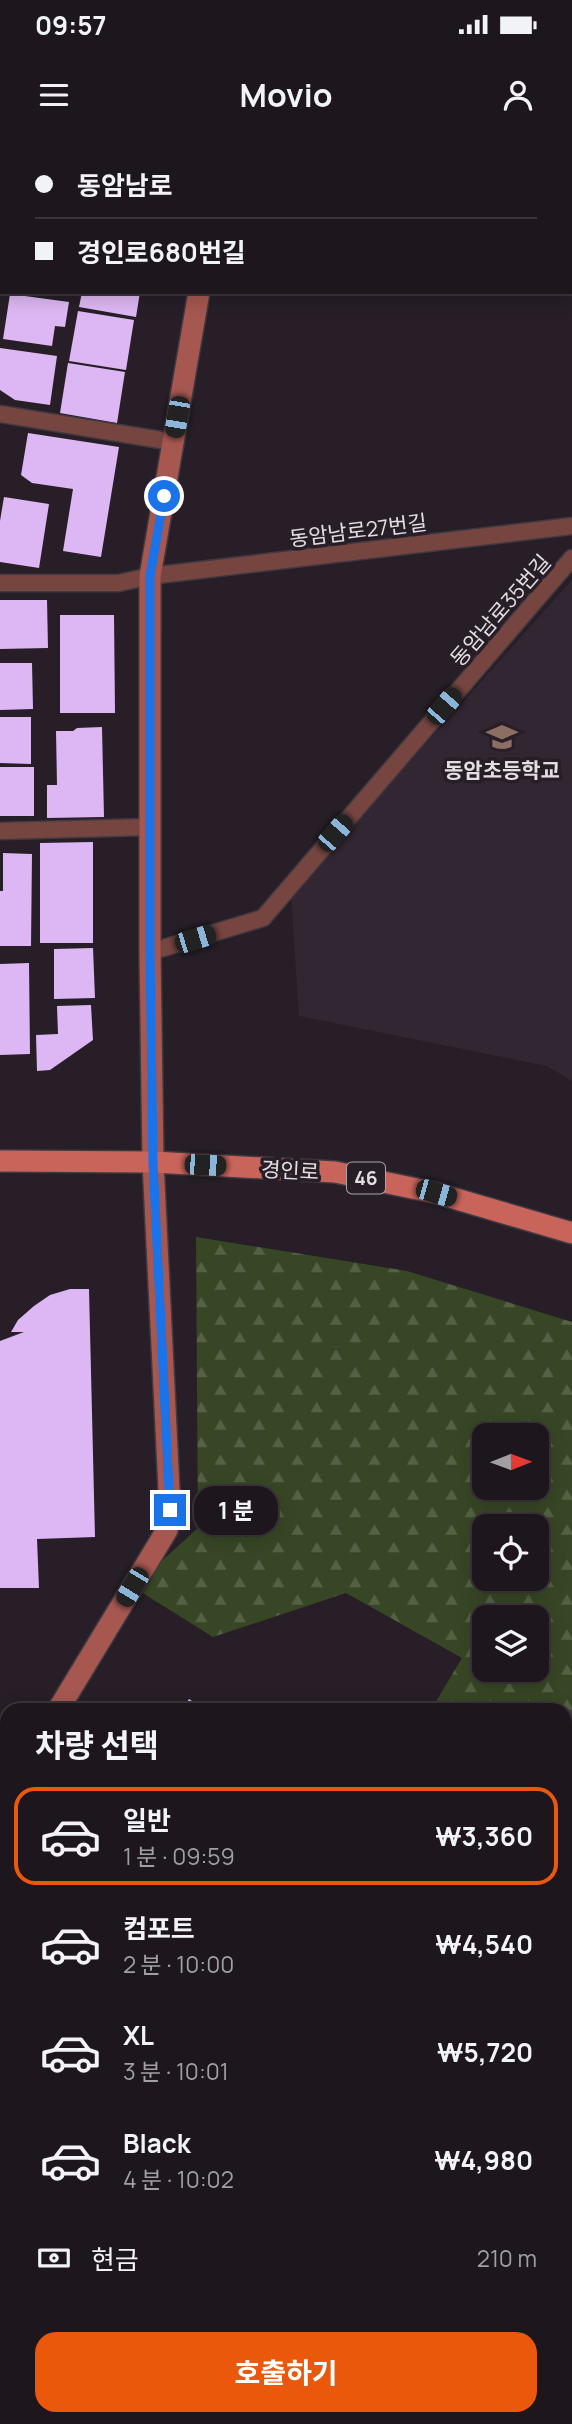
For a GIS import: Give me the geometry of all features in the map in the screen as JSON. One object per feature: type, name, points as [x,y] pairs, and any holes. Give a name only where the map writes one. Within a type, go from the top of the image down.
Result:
[{"type":"main road","name":"경인로","points":[[0,1161],[153,1163],[335,1172],[436,1193],[572,1233]]},
{"type":"street","points":[[62,1703],[167,1530],[170,1510],[153,1163],[150,576],[199,294]]},
{"type":"lane","points":[[0,414],[173,442]]},
{"type":"lane","name":"동암남로27번길","points":[[0,583],[119,583],[150,576],[572,526]]},
{"type":"lane","name":"동암남로35번길","points":[[150,952],[262,918],[572,558]]},
{"type":"lane","points":[[0,831],[150,827]]},
{"type":"shaded area","name":"동암초등학교","points":[[572,580],[572,1081],[547,1066],[299,1016],[291,894]]},
{"type":"green space","points":[[196,1237],[407,1271],[572,1322],[572,1703],[435,1703],[462,1658],[346,1593],[213,1637],[133,1587],[198,1528]]},
{"type":"building","points":[[10,294],[69,302],[65,327],[55,326],[52,346],[3,339]]},
{"type":"building","points":[[82,294],[140,294],[136,317],[79,307]]},
{"type":"building","points":[[78,311],[134,320],[126,370],[69,361]]},
{"type":"building","points":[[0,348],[57,356],[50,405],[15,400],[0,390]]},
{"type":"building","points":[[68,363],[125,372],[117,423],[60,413]]},
{"type":"building","points":[[28,433],[119,447],[101,557],[63,551],[73,489],[32,483],[21,475]]},
{"type":"building","points":[[4,497],[49,504],[39,568],[0,562],[0,521]]},
{"type":"building","points":[[0,600],[47,600],[48,648],[0,649]]},
{"type":"building","points":[[60,615],[114,615],[115,713],[60,713]]},
{"type":"building","points":[[0,663],[32,663],[33,709],[0,710]]},
{"type":"building","points":[[0,717],[31,717],[31,764],[0,763]]},
{"type":"building","points":[[102,727],[104,817],[47,818],[47,785],[57,785],[56,731]]},
{"type":"building","points":[[0,767],[34,767],[34,816],[0,816]]},
{"type":"building","points":[[93,842],[93,943],[40,943],[40,843]]},
{"type":"building","points":[[3,853],[32,854],[31,946],[0,946]]},
{"type":"building","points":[[93,948],[95,998],[54,999],[54,949]]},
{"type":"building","points":[[29,963],[30,1054],[0,1055],[0,964]]},
{"type":"building","points":[[91,1005],[93,1040],[50,1070],[37,1071],[36,1035],[58,1034],[57,1006]]},
{"type":"building","points":[[70,1289],[89,1289],[95,1537],[37,1539],[39,1588],[0,1588],[0,1341],[24,1332],[11,1332],[18,1320],[34,1306],[50,1295]]},
{"type":"place","name":"동암초등학교","points":[[502,737]]},
{"type":"route","points":[[164,496],[150,576],[150,952],[153,1163],[170,1510]]}]
